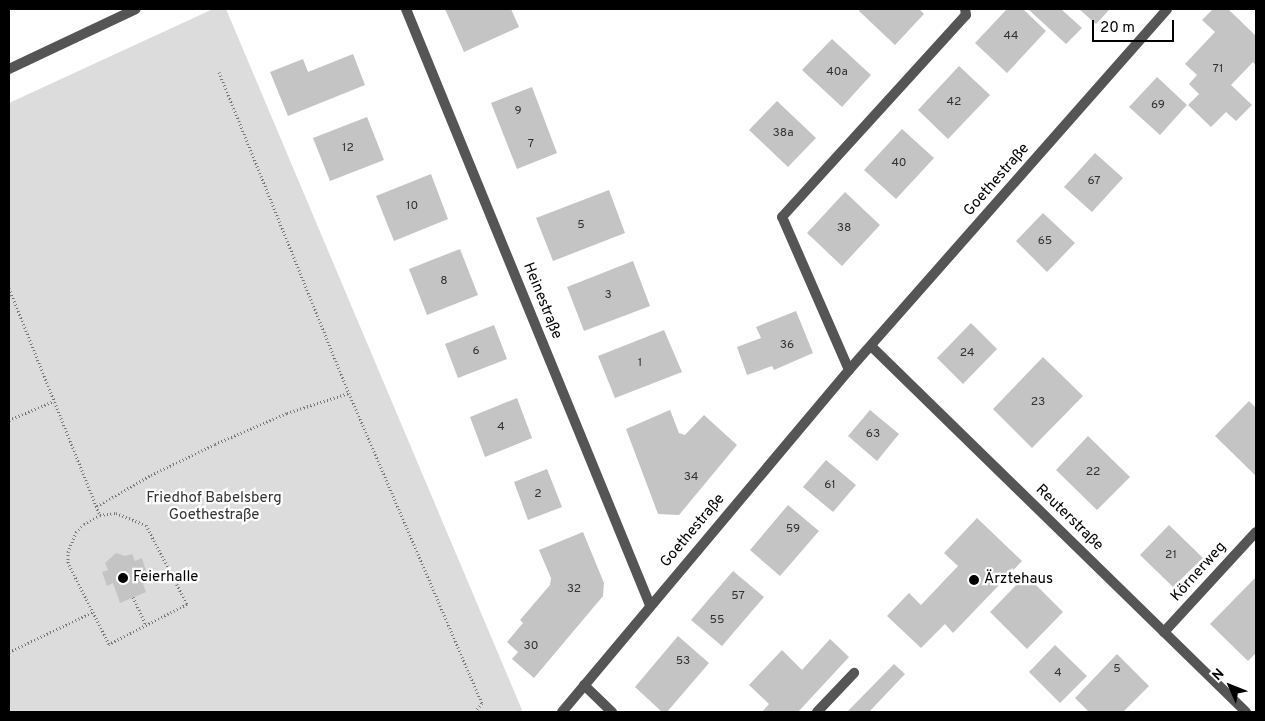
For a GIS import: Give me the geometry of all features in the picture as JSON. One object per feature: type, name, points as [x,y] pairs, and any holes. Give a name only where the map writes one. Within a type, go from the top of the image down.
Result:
[{"type":"street","points":[[9,69],[136,9]]},
{"type":"street","name":"Heinestraße","points":[[406,9],[650,605]]},
{"type":"street","points":[[850,370],[782,217],[966,15],[965,9]]},
{"type":"street","name":"Goethestraße","points":[[562,712],[650,605],[850,370],[1167,9]]},
{"type":"street","name":"Reuterstraße","points":[[871,346],[1246,712]]},
{"type":"street","name":"Körnerweg","points":[[1164,632],[1256,532]]},
{"type":"street","points":[[816,712],[854,673]]},
{"type":"street","points":[[584,685],[612,712]]},
{"type":"path","points":[[219,72],[349,393],[482,704],[475,712]]},
{"type":"path","points":[[9,288],[100,515]]},
{"type":"path","points":[[96,506],[151,475],[215,444],[286,413],[349,393]]},
{"type":"path","points":[[9,420],[54,400]]},
{"type":"path","points":[[100,515],[128,516],[146,525],[187,604],[109,644],[93,612],[68,563],[68,552],[76,532],[100,515]]},
{"type":"path","points":[[133,598],[146,625]]},
{"type":"path","points":[[9,652],[93,612]]},
{"type":"green space","name":"Friedhof Babelsberg Goethestraße","points":[[213,9],[226,9],[522,710],[520,712],[9,712],[9,103]]},
{"type":"building","points":[[445,9],[511,9],[519,27],[464,52]]},
{"type":"building","points":[[860,9],[919,9],[924,14],[895,45],[859,11]]},
{"type":"building","points":[[1007,9],[1023,9],[1046,31],[1007,73],[975,43]]},
{"type":"building","points":[[1028,9],[1061,9],[1082,28],[1066,44]]},
{"type":"building","points":[[1079,9],[1110,9],[1096,24]]},
{"type":"building","points":[[1213,9],[1228,9],[1256,36],[1256,66],[1253,62],[1231,85],[1252,105],[1236,121],[1226,112],[1211,127],[1188,105],[1199,94],[1189,84],[1197,75],[1185,64],[1215,32],[1202,20]]},
{"type":"building","points":[[832,39],[871,75],[842,107],[802,70]]},
{"type":"building","points":[[353,54],[365,85],[288,116],[270,72],[303,59],[308,72]]},
{"type":"building","points":[[959,66],[990,95],[948,139],[918,110]]},
{"type":"building","points":[[1157,77],[1187,105],[1160,135],[1129,107]]},
{"type":"building","points":[[532,87],[557,153],[517,169],[491,103]]},
{"type":"building","points":[[777,101],[816,138],[788,167],[749,130]]},
{"type":"building","points":[[367,117],[384,160],[330,181],[313,138]]},
{"type":"building","points":[[902,129],[934,158],[896,199],[864,170]]},
{"type":"building","points":[[1095,153],[1123,178],[1092,212],[1064,187]]},
{"type":"building","points":[[431,174],[448,219],[394,241],[376,196]]},
{"type":"building","points":[[609,190],[625,233],[553,261],[536,218]]},
{"type":"building","points":[[845,192],[880,225],[842,266],[807,233]]},
{"type":"building","points":[[1043,213],[1075,243],[1047,272],[1016,241]]},
{"type":"building","points":[[460,249],[478,295],[427,315],[409,269]]},
{"type":"building","points":[[633,261],[650,306],[584,331],[567,287]]},
{"type":"building","points":[[796,311],[813,353],[774,370],[772,366],[747,375],[737,347],[761,338],[756,327]]},
{"type":"building","points":[[971,323],[997,349],[963,384],[937,358]]},
{"type":"building","points":[[494,325],[507,359],[458,378],[445,344]]},
{"type":"building","points":[[664,330],[682,372],[615,398],[598,356]]},
{"type":"building","points":[[1043,357],[1083,396],[1032,448],[993,409]]},
{"type":"building","points":[[517,398],[532,438],[485,457],[470,417]]},
{"type":"building","points":[[1249,401],[1256,408],[1256,476],[1215,436]]},
{"type":"building","points":[[670,410],[679,433],[685,435],[704,415],[737,445],[679,515],[658,514],[626,429]]},
{"type":"building","points":[[870,410],[899,434],[877,461],[848,436]]},
{"type":"building","points":[[1088,436],[1130,477],[1097,510],[1056,470]]},
{"type":"building","points":[[826,460],[856,485],[833,512],[803,487]]},
{"type":"building","points":[[547,469],[562,507],[528,520],[514,482]]},
{"type":"building","points":[[788,505],[819,531],[780,576],[750,550]]},
{"type":"building","name":"Ärztehaus","points":[[977,518],[1022,561],[953,633],[945,624],[921,648],[887,616],[909,593],[921,605],[958,566],[944,553]]},
{"type":"building","points":[[1169,525],[1203,558],[1173,587],[1140,555]]},
{"type":"building","points":[[583,532],[604,583],[603,596],[534,678],[512,659],[518,652],[507,642],[523,623],[520,620],[550,585],[551,578],[539,550]]},
{"type":"building","name":"Feierhalle","points":[[116,553],[125,556],[132,554],[135,561],[142,558],[146,571],[139,573],[146,592],[120,603],[113,583],[107,586],[102,572],[108,570],[105,563]]},
{"type":"building","points":[[733,571],[764,597],[722,646],[691,620]]},
{"type":"building","points":[[1026,575],[1063,612],[1027,649],[990,612]]},
{"type":"building","points":[[1256,577],[1256,653],[1248,661],[1210,624]]},
{"type":"building","points":[[678,636],[709,663],[667,712],[662,712],[635,687]]},
{"type":"building","points":[[830,639],[849,657],[798,712],[762,712],[769,704],[749,685],[782,650],[802,670]]},
{"type":"building","points":[[1055,645],[1087,676],[1060,703],[1029,672]]},
{"type":"building","points":[[1117,654],[1149,686],[1123,712],[1089,712],[1075,698]]},
{"type":"building","points":[[894,664],[905,674],[869,712],[847,712]]},
{"type":"place","name":"Feierhalle","points":[[123,578]]},
{"type":"place","name":"Ärztehaus","points":[[974,580]]}]
